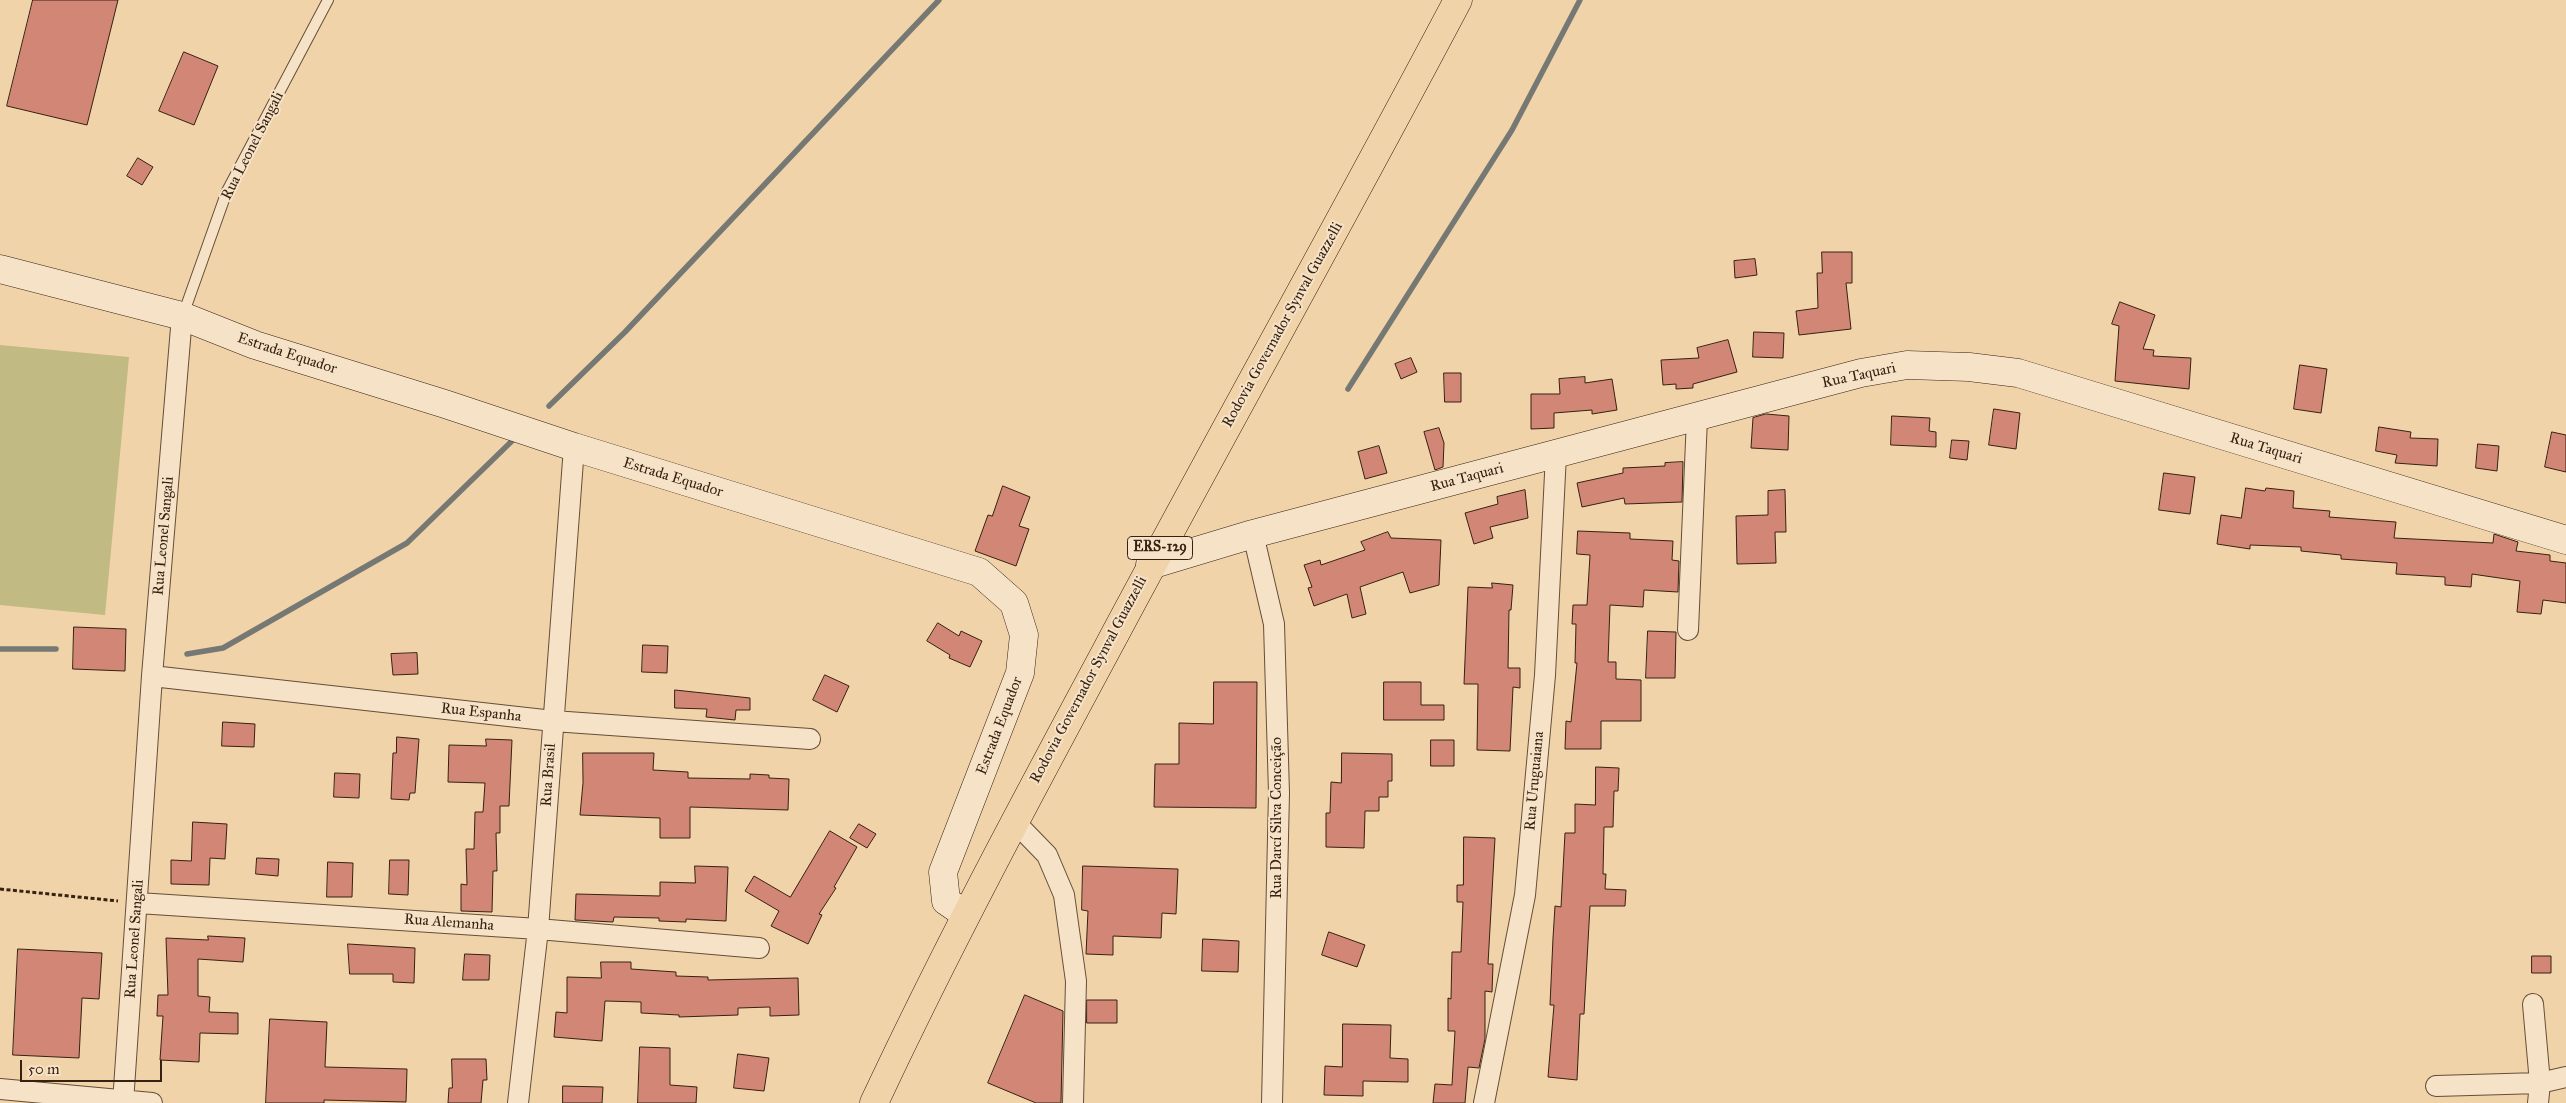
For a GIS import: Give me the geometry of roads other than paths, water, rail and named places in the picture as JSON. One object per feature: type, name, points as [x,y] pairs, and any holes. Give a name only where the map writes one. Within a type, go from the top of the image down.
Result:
[{"type":"main road","name":"Rodovia Governador Synval Guazzelli","points":[[874,1103],[965,914],[1014,821],[1150,565],[1353,200],[1458,0]]},
{"type":"street","name":"Estrada Equador","points":[[0,269],[182,316],[254,345],[446,404],[574,447],[979,572],[1014,603],[1024,635],[1020,674],[944,872],[946,901],[965,914]]},
{"type":"street","name":"Rua Leonel Sangali","points":[[123,1102],[152,676],[182,316]]},
{"type":"street","name":"Rua Taquari","points":[[1150,565],[1253,534],[1697,418],[1861,373],[1907,366],[1969,367],[2018,373],[2566,540]]},
{"type":"street","points":[[1688,630],[1697,418]]},
{"type":"street","name":"Rua Brasil","points":[[518,1103],[538,929],[574,447]]},
{"type":"street","name":"Rua Uruguaiana","points":[[1484,1103],[1525,895],[1545,675],[1556,454]]},
{"type":"street","name":"Rua Darcí Silva Conceição","points":[[1253,534],[1274,634],[1279,794],[1272,1103]]},
{"type":"street","name":"Rua Espanha","points":[[152,676],[553,721],[810,738]]},
{"type":"street","points":[[1014,821],[1047,855],[1064,895],[1076,981],[1073,1103]]},
{"type":"street","name":"Rua Alemanha","points":[[138,903],[538,929],[759,948]]},
{"type":"street","points":[[2533,1004],[2540,1083],[2538,1103]]},
{"type":"street","points":[[2436,1086],[2540,1083],[2566,1077]]},
{"type":"street","points":[[0,1089],[123,1102],[152,1103]]},
{"type":"lane","name":"Rua Leonel Sangali","points":[[182,316],[227,191],[328,0]]},
{"type":"waterway","points":[[549,406],[625,332],[939,0]]},
{"type":"waterway","points":[[1348,389],[1512,130],[1580,0]]},
{"type":"waterway","points":[[187,654],[223,648],[407,543],[514,439]]},
{"type":"waterway","points":[[0,649],[56,649]]}]
